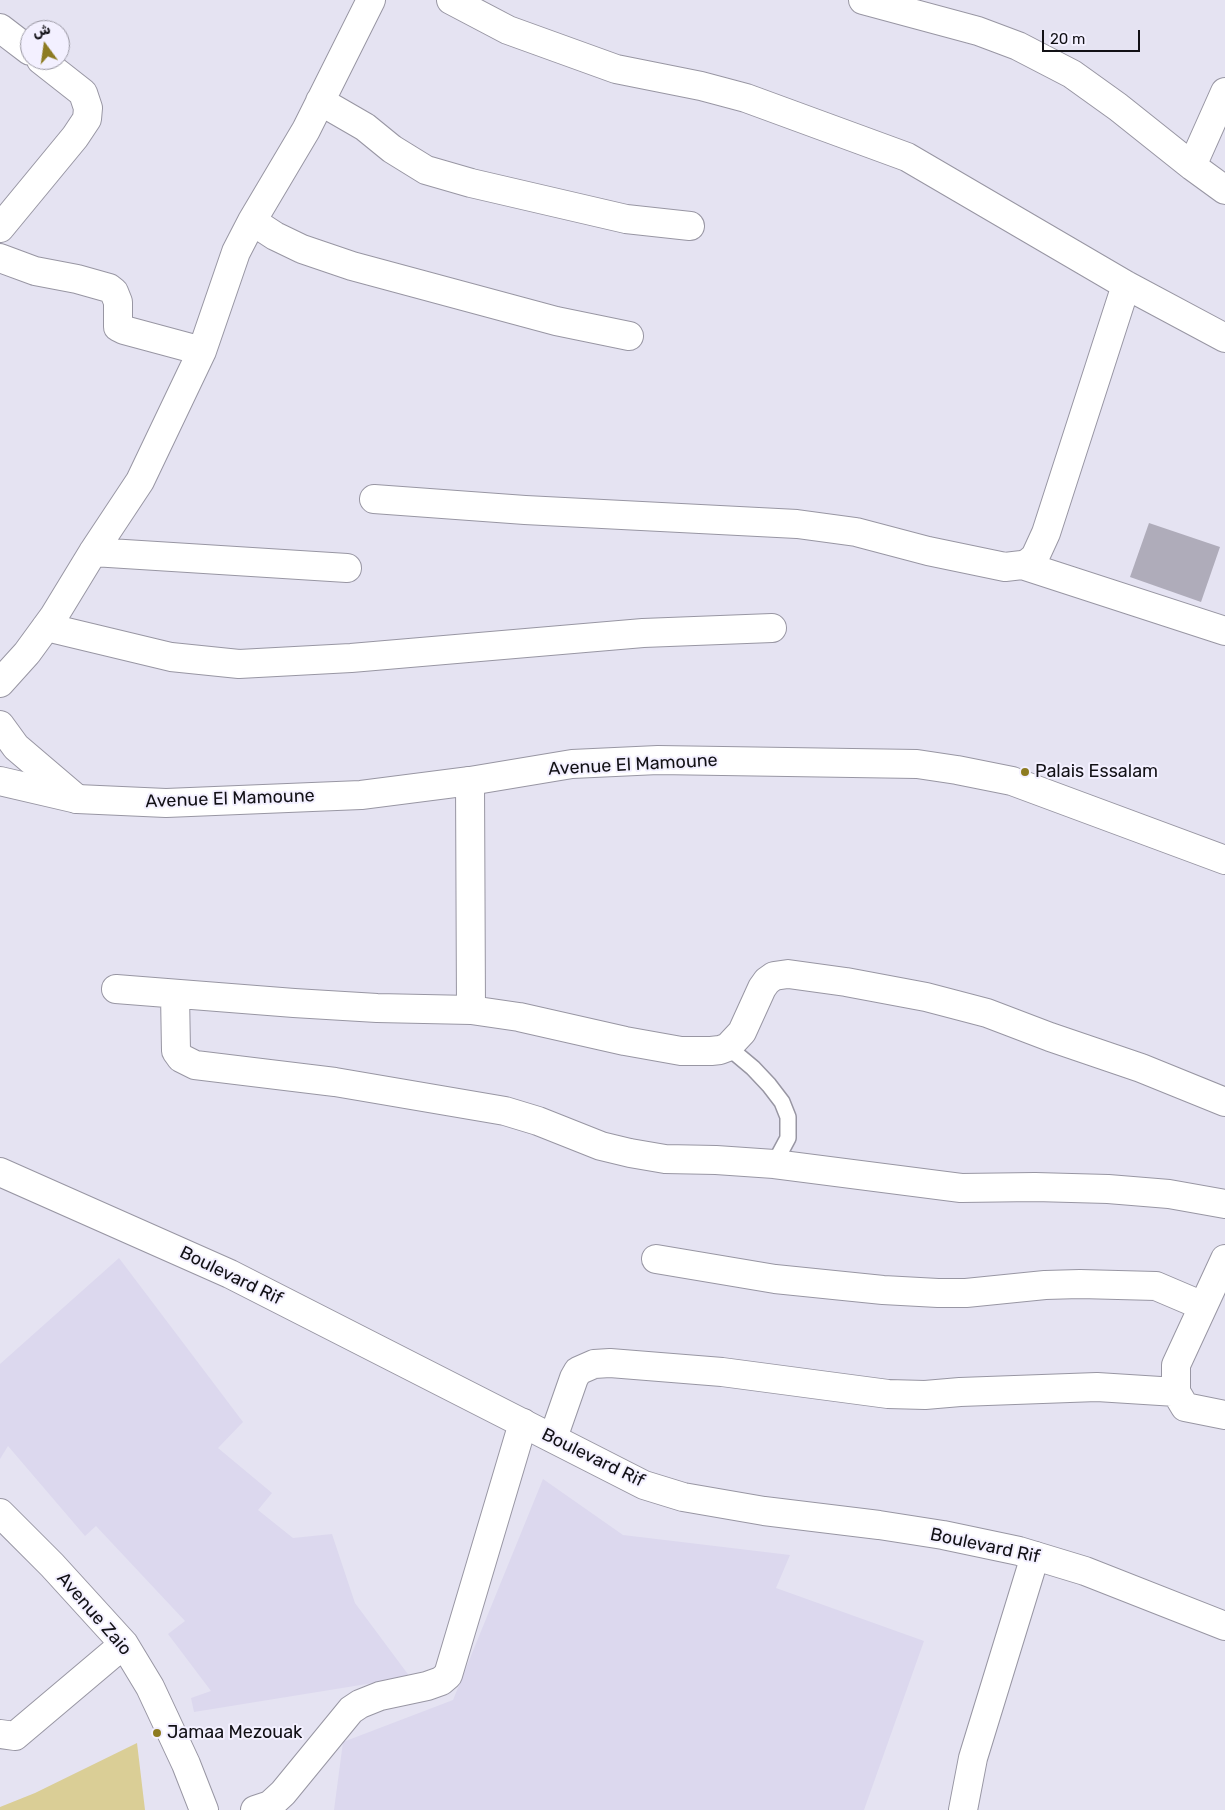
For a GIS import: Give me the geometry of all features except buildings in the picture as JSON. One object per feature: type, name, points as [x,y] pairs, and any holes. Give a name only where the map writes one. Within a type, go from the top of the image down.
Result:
[{"type":"street","points":[[0,683],[46,628],[140,481],[202,351],[236,252],[252,221],[306,130],[372,0]]},
{"type":"street","points":[[451,0],[508,30],[616,69],[700,86],[746,98],[906,157],[1126,285],[1225,338]]},
{"type":"street","points":[[862,0],[978,31],[1018,46],[1072,74],[1225,190]]},
{"type":"street","points":[[0,28],[20,43]]},
{"type":"street","points":[[0,228],[75,137],[87,118],[88,108],[83,92],[54,70]]},
{"type":"street","points":[[1192,166],[1225,92]]},
{"type":"street","points":[[320,101],[365,127],[392,149],[426,170],[472,183],[626,219],[690,226]]},
{"type":"street","points":[[252,221],[275,236],[302,249],[352,266],[556,322],[629,336]]},
{"type":"street","points":[[0,258],[35,271],[77,279],[109,288],[114,292],[118,302],[118,327],[202,351]]},
{"type":"street","points":[[374,499],[797,524],[856,532],[928,551],[1000,566],[1013,567],[1022,565],[1035,557],[1046,533],[1126,285]]},
{"type":"street","points":[[93,552],[347,568]]},
{"type":"street","points":[[1022,565],[1225,631]]},
{"type":"street","points":[[46,628],[171,658],[239,664],[352,658],[643,633],[772,628]]},
{"type":"street","points":[[0,725],[16,747],[77,799]]},
{"type":"street","name":"Avenue El Mamoune","points":[[0,780],[77,799],[166,803],[361,794],[470,781],[572,764],[658,760],[917,764],[1012,781],[1225,860]]},
{"type":"street","points":[[470,781],[471,1010]]},
{"type":"street","points":[[116,989],[368,1007],[471,1010],[519,1017],[625,1041],[682,1051],[711,1051],[728,1047],[742,1032],[762,988],[774,976],[788,974],[846,982],[926,997],[988,1013],[1050,1037],[1142,1068],[1225,1102]]},
{"type":"street","points":[[176,994],[176,1051],[181,1058],[195,1064],[335,1082],[505,1110],[601,1146],[647,1156],[665,1159],[774,1164],[960,1188],[1035,1187],[1108,1189],[1169,1194],[1225,1204]]},
{"type":"street","name":"Boulevard Rif","points":[[0,1172],[230,1274],[644,1485],[683,1497],[764,1511],[943,1535],[1019,1551],[1085,1571],[1225,1626]]},
{"type":"street","points":[[656,1259],[775,1279],[911,1291],[966,1293],[1045,1285],[1080,1284],[1156,1286],[1202,1306]]},
{"type":"street","points":[[1225,1259],[1176,1365],[1176,1392],[1180,1402],[1185,1407],[1225,1415]]},
{"type":"street","points":[[553,1438],[574,1378],[578,1371],[594,1364],[610,1363],[722,1372],[888,1394],[925,1395],[1097,1387],[1176,1392]]},
{"type":"street","points":[[255,1810],[270,1805],[283,1793],[351,1710],[380,1696],[427,1686],[441,1681],[448,1675],[522,1423]]},
{"type":"street","name":"Avenue Zaio","points":[[0,1513],[124,1644],[150,1686],[186,1764],[204,1810]]},
{"type":"street","points":[[963,1810],[973,1758],[1034,1556]]},
{"type":"street","points":[[0,1734],[15,1736],[124,1644]]},
{"type":"lane","points":[[728,1047],[753,1068],[769,1085],[782,1102],[788,1117],[788,1138],[774,1164]]},
{"type":"shaded area","points":[[119,1258],[243,1422],[218,1448],[272,1493],[258,1510],[293,1538],[332,1534],[355,1603],[410,1677],[194,1712],[191,1698],[211,1691],[168,1634],[185,1621],[96,1526],[85,1536],[8,1446],[0,1459],[0,1364]]},
{"type":"shaded area","points":[[543,1479],[623,1535],[790,1555],[776,1588],[924,1641],[864,1810],[334,1810],[343,1742],[453,1700]]},
{"type":"shaded area","points":[[137,1743],[145,1810],[0,1810],[0,1807],[35,1793]]},
{"type":"place","name":"Palais Essalam","points":[[1025,772]]},
{"type":"place","name":"Jamaa Mezouak","points":[[157,1733]]}]
